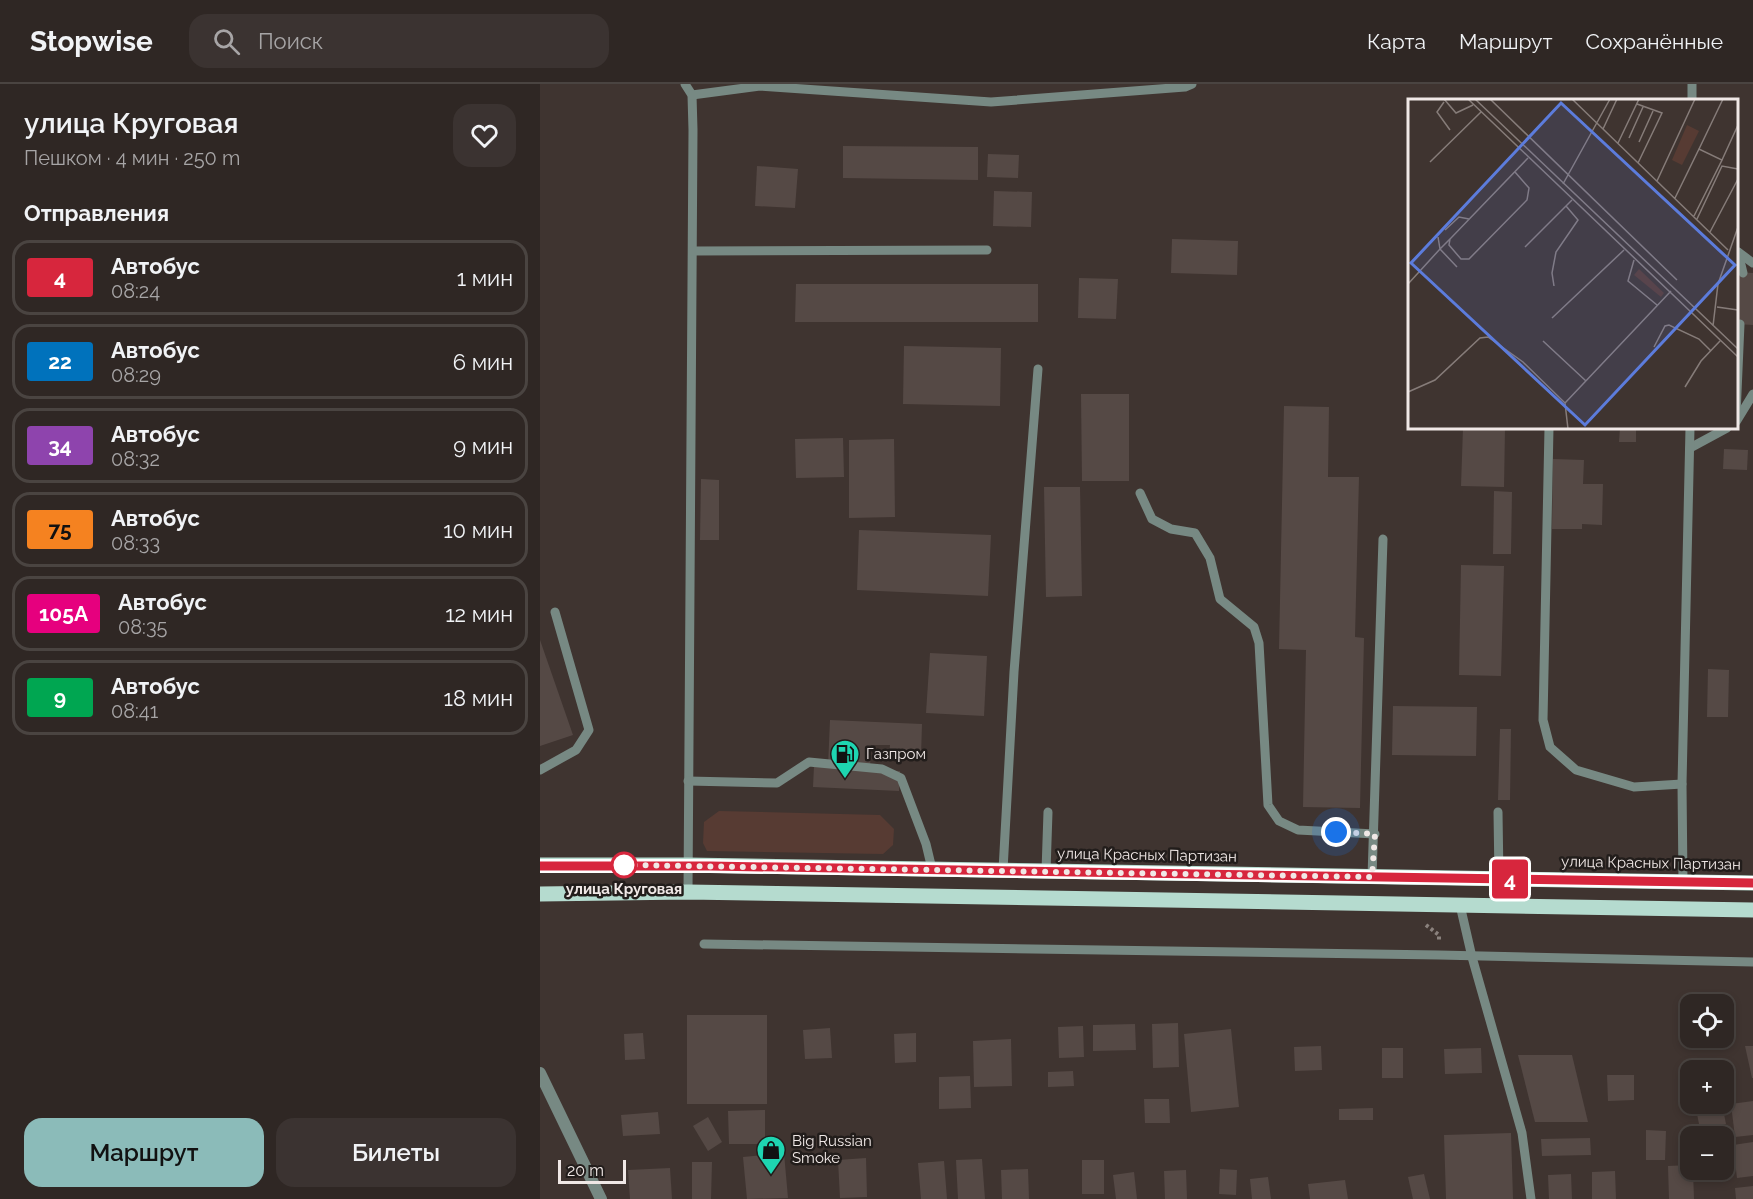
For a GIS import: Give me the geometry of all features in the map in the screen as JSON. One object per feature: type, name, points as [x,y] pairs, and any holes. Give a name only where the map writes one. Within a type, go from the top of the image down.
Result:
[{"type":"main road","name":"улица Красных Партизан","points":[[540,866],[688,865],[1753,883]]},
{"type":"main road","points":[[540,894],[687,892],[1753,910]]},
{"type":"street","points":[[540,1073],[601,1199]]},
{"type":"lane","points":[[686,84],[692,95],[693,130],[687,892]]},
{"type":"lane","points":[[692,95],[759,86],[991,102],[1185,87],[1192,84]]},
{"type":"lane","points":[[693,251],[987,250]]},
{"type":"lane","points":[[1738,252],[1753,263]]},
{"type":"lane","points":[[1738,255],[1743,273]]},
{"type":"lane","points":[[1738,385],[1740,324]]},
{"type":"lane","points":[[1003,870],[1014,672],[1038,369]]},
{"type":"lane","points":[[1738,420],[1753,394]]},
{"type":"lane","points":[[1549,429],[1543,720],[1550,747],[1576,770],[1634,787],[1682,784]]},
{"type":"lane","points":[[1683,882],[1682,784],[1690,429]]},
{"type":"lane","points":[[1690,448],[1726,429]]},
{"type":"lane","points":[[1140,493],[1152,519],[1171,529],[1195,533],[1210,558],[1220,599],[1254,627],[1259,643],[1269,805],[1279,821],[1298,830],[1375,834]]},
{"type":"lane","points":[[1372,877],[1383,539]]},
{"type":"lane","points":[[540,770],[576,750],[589,730],[555,612]]},
{"type":"lane","points":[[688,781],[777,783],[809,762],[882,769],[902,778],[926,844],[932,869]]},
{"type":"lane","points":[[1046,871],[1048,812]]},
{"type":"lane","points":[[1498,812],[1499,879]]},
{"type":"lane","points":[[1460,905],[1472,957],[1522,1133],[1531,1199]]},
{"type":"lane","points":[[704,944],[1753,962]]},
{"type":"shaded area","points":[[719,811],[880,815],[894,829],[893,845],[883,854],[707,851],[703,843],[704,822]]},
{"type":"building","points":[[843,146],[978,147],[978,180],[843,178]]},
{"type":"building","points":[[988,154],[1019,155],[1018,178],[987,177]]},
{"type":"building","points":[[757,166],[798,169],[795,208],[755,206]]},
{"type":"building","points":[[994,191],[1032,192],[1031,227],[993,226]]},
{"type":"building","points":[[1172,239],[1238,241],[1237,275],[1171,273]]},
{"type":"building","points":[[1738,272],[1753,273],[1753,325],[1738,324]]},
{"type":"building","points":[[1079,278],[1118,279],[1116,319],[1078,318]]},
{"type":"building","points":[[796,284],[1038,284],[1038,322],[795,322]]},
{"type":"building","points":[[904,346],[1001,348],[1000,406],[903,404]]},
{"type":"building","points":[[1081,394],[1129,394],[1129,481],[1082,481]]},
{"type":"building","points":[[1284,406],[1329,407],[1328,477],[1359,477],[1355,637],[1364,638],[1360,808],[1303,807],[1306,650],[1279,649]]},
{"type":"building","points":[[1463,429],[1505,429],[1504,487],[1461,486]]},
{"type":"building","points":[[1620,429],[1636,429],[1636,442],[1619,442]]},
{"type":"building","points":[[843,438],[844,477],[796,478],[795,439]]},
{"type":"building","points":[[894,439],[895,517],[849,518],[849,440]]},
{"type":"building","points":[[1724,449],[1748,450],[1747,470],[1723,469]]},
{"type":"building","points":[[1553,459],[1584,460],[1583,484],[1603,484],[1602,525],[1582,524],[1582,529],[1552,529]]},
{"type":"building","points":[[701,479],[719,480],[719,540],[700,540]]},
{"type":"building","points":[[1044,487],[1080,487],[1082,596],[1046,597]]},
{"type":"building","points":[[1494,491],[1512,492],[1511,554],[1493,554]]},
{"type":"building","points":[[859,530],[991,535],[988,596],[857,590]]},
{"type":"building","points":[[1461,565],[1504,566],[1501,676],[1459,675]]},
{"type":"building","points":[[540,640],[573,735],[540,746]]},
{"type":"building","points":[[930,653],[987,656],[984,716],[926,713]]},
{"type":"building","points":[[1708,669],[1729,670],[1728,717],[1707,717]]},
{"type":"building","points":[[1393,706],[1477,707],[1476,756],[1392,755]]},
{"type":"building","points":[[830,720],[922,724],[921,756],[889,755],[890,745],[871,745],[870,770],[900,771],[899,791],[813,787],[814,766],[828,767]]},
{"type":"building","points":[[1500,729],[1511,729],[1510,800],[1498,800]]},
{"type":"building","points":[[687,1015],[767,1015],[767,1104],[687,1104]]},
{"type":"building","points":[[1178,1023],[1179,1067],[1153,1068],[1152,1024]]},
{"type":"building","points":[[1135,1024],[1136,1050],[1093,1051],[1093,1025]]},
{"type":"building","points":[[1083,1026],[1084,1057],[1059,1058],[1058,1027]]},
{"type":"building","points":[[830,1028],[832,1058],[805,1059],[803,1030]]},
{"type":"building","points":[[1231,1029],[1239,1107],[1191,1112],[1184,1034]]},
{"type":"building","points":[[643,1033],[645,1059],[625,1060],[624,1034]]},
{"type":"building","points":[[916,1033],[916,1062],[895,1063],[894,1034]]},
{"type":"building","points":[[1011,1039],[1012,1086],[974,1087],[973,1041]]},
{"type":"building","points":[[1321,1046],[1322,1070],[1295,1071],[1294,1047]]},
{"type":"building","points":[[1745,1046],[1753,1046],[1753,1078],[1752,1078]]},
{"type":"building","points":[[1382,1048],[1403,1048],[1403,1078],[1382,1078]]},
{"type":"building","points":[[1481,1048],[1482,1073],[1445,1074],[1444,1049]]},
{"type":"building","points":[[1518,1055],[1572,1055],[1588,1122],[1535,1122]]},
{"type":"building","points":[[1073,1071],[1074,1086],[1048,1087],[1048,1072]]},
{"type":"building","points":[[1607,1075],[1634,1075],[1634,1100],[1608,1101]]},
{"type":"building","points":[[970,1076],[971,1108],[939,1109],[939,1077]]},
{"type":"building","points":[[1144,1099],[1169,1099],[1170,1123],[1145,1123]]},
{"type":"building","points":[[1753,1101],[1753,1135],[1735,1137],[1732,1114],[1734,1104]]},
{"type":"building","points":[[1373,1108],[1373,1120],[1339,1120],[1339,1109]]},
{"type":"building","points":[[765,1110],[765,1144],[729,1144],[728,1111]]},
{"type":"building","points":[[658,1112],[660,1134],[623,1136],[621,1115]]},
{"type":"building","points":[[1697,1114],[1724,1114],[1726,1124],[1699,1126]]},
{"type":"building","points":[[708,1117],[722,1142],[708,1151],[693,1126]]},
{"type":"building","points":[[1646,1130],[1666,1131],[1665,1160],[1646,1160]]},
{"type":"building","points":[[1511,1133],[1513,1199],[1446,1199],[1444,1135]]},
{"type":"building","points":[[1590,1138],[1591,1155],[1542,1156],[1541,1139]]},
{"type":"building","points":[[1753,1142],[1753,1176],[1737,1178],[1734,1145]]},
{"type":"building","points":[[784,1153],[788,1198],[747,1199],[743,1157]]},
{"type":"building","points":[[866,1158],[867,1197],[840,1198],[838,1160]]},
{"type":"building","points":[[982,1159],[985,1199],[958,1199],[956,1160]]},
{"type":"building","points":[[1082,1160],[1104,1160],[1104,1194],[1082,1194]]},
{"type":"building","points":[[944,1161],[947,1199],[921,1199],[918,1163]]},
{"type":"building","points":[[692,1162],[712,1162],[711,1199],[692,1199]]},
{"type":"building","points":[[1680,1165],[1680,1180],[1693,1180],[1694,1199],[1669,1199],[1668,1166]]},
{"type":"building","points":[[670,1168],[672,1199],[630,1199],[628,1170]]},
{"type":"building","points":[[1028,1169],[1029,1199],[1002,1199],[1001,1170]]},
{"type":"building","points":[[1220,1169],[1237,1170],[1236,1195],[1219,1194]]},
{"type":"building","points":[[1186,1170],[1187,1199],[1165,1199],[1164,1171]]},
{"type":"building","points":[[1615,1171],[1616,1199],[1592,1199],[1592,1172]]},
{"type":"building","points":[[1134,1172],[1137,1199],[1116,1199],[1113,1175]]},
{"type":"building","points":[[1424,1174],[1430,1199],[1413,1199],[1408,1177]]},
{"type":"building","points":[[1571,1174],[1572,1199],[1549,1199],[1548,1175]]},
{"type":"building","points":[[1268,1177],[1271,1199],[1252,1199],[1250,1179]]},
{"type":"building","points":[[1345,1180],[1348,1199],[1310,1199],[1308,1184]]},
{"type":"building","points":[[1753,1186],[1753,1199],[1736,1199],[1735,1188]]},
{"type":"bus line","name":"4","points":[[540,866],[710,866],[1753,883]]},
{"type":"place","name":"Газпром","points":[[845,780]]},
{"type":"place","name":"улица Круговая","points":[[624,865]]},
{"type":"place","name":"Big Russian Smoke","points":[[771,1176]]},
{"type":"route","points":[[624,865],[1372,877],[1375,834],[1336,832]]}]
